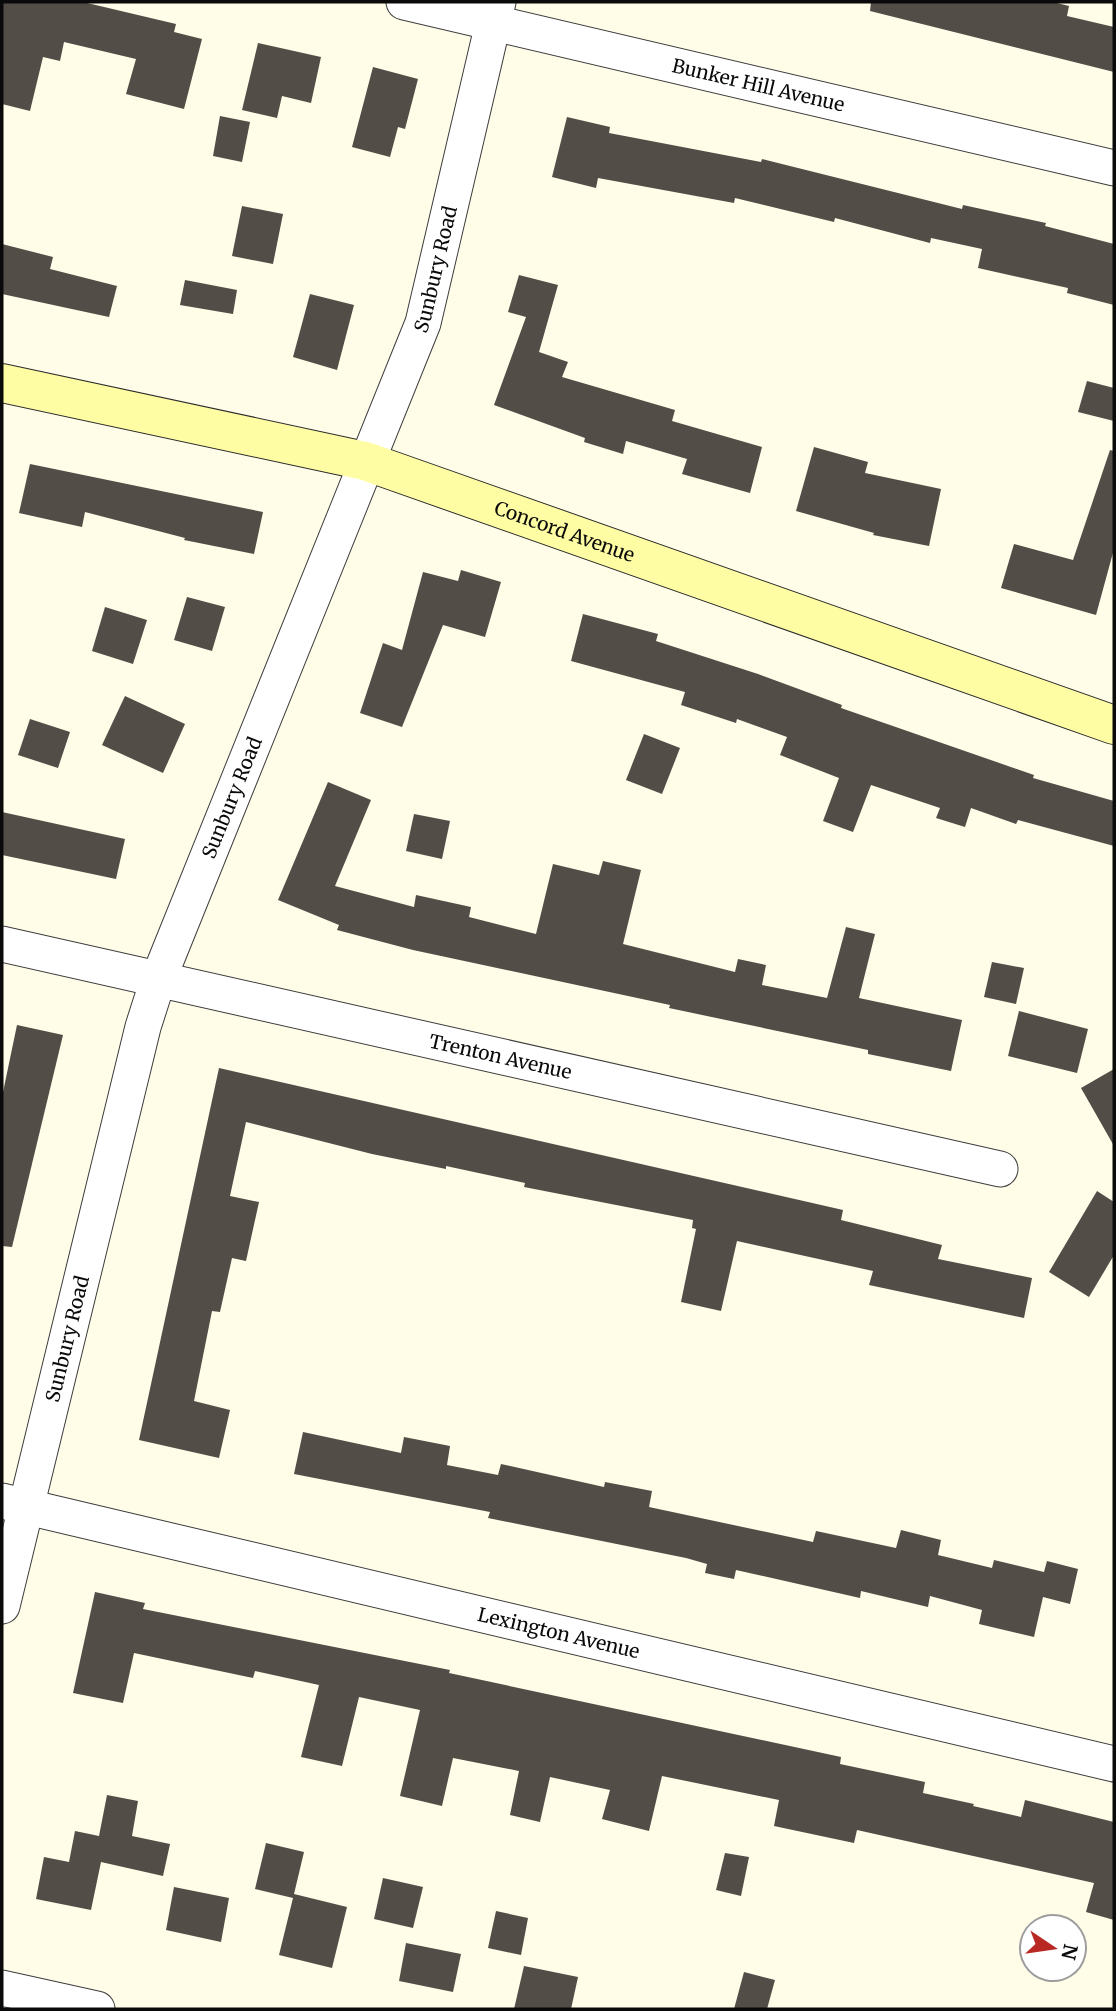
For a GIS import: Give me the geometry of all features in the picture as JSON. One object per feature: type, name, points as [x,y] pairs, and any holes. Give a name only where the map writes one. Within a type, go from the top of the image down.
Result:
[{"type":"street","name":"Bunker Hill Avenue","points":[[404,2],[496,12],[1114,168]]},
{"type":"street","name":"Sunbury Road","points":[[2,1606],[13,1504],[139,1040],[158,980],[365,461],[423,323],[496,12]]},
{"type":"street","name":"Concord Avenue","points":[[2,383],[365,461],[1114,725]]},
{"type":"street","name":"Trenton Avenue","points":[[2,944],[1000,1169]]},
{"type":"street","name":"Lexington Avenue","points":[[13,1504],[1114,1764]]},
{"type":"street","points":[[2,1988],[97,2009]]},
{"type":"building","points":[[2,2],[83,2],[176,24],[174,32],[202,39],[184,109],[126,94],[136,59],[64,42],[60,61],[43,57],[30,111],[2,104]]},
{"type":"building","points":[[871,2],[1053,2],[1069,6],[1067,16],[1114,27],[1114,72],[870,11]]},
{"type":"building","points":[[258,43],[321,57],[311,103],[282,96],[277,118],[242,110]]},
{"type":"building","points":[[373,67],[418,79],[405,129],[398,127],[390,157],[352,147]]},
{"type":"building","points":[[220,116],[250,122],[242,162],[213,156]]},
{"type":"building","points":[[567,117],[610,127],[609,133],[761,162],[762,159],[962,209],[963,205],[1046,223],[1045,226],[1114,244],[1114,305],[1067,293],[1068,288],[978,268],[982,249],[931,238],[930,243],[835,218],[834,222],[735,198],[734,203],[598,178],[596,188],[552,177]]},
{"type":"building","points":[[242,206],[283,214],[273,264],[232,256]]},
{"type":"building","points":[[2,244],[53,257],[50,269],[117,286],[109,317],[2,294]]},
{"type":"building","points":[[519,275],[558,285],[539,352],[568,362],[562,377],[675,410],[672,421],[762,447],[750,493],[682,474],[687,459],[626,441],[623,454],[584,442],[585,438],[494,405],[526,317],[508,312]]},
{"type":"building","points":[[185,280],[237,290],[233,314],[180,305]]},
{"type":"building","points":[[310,294],[354,305],[337,370],[293,357]]},
{"type":"building","points":[[1087,381],[1114,388],[1114,421],[1078,412]]},
{"type":"building","points":[[814,447],[868,462],[865,473],[941,489],[929,546],[873,535],[874,533],[796,511]]},
{"type":"building","points":[[1110,450],[1114,451],[1114,549],[1096,615],[1001,588],[1014,544],[1073,560]]},
{"type":"building","points":[[30,464],[263,512],[254,554],[184,540],[185,538],[85,512],[82,527],[19,513]]},
{"type":"building","points":[[461,570],[501,582],[485,637],[443,625],[402,727],[360,713],[383,643],[402,650],[423,572],[458,581]]},
{"type":"building","points":[[187,597],[225,607],[212,651],[174,640]]},
{"type":"building","points":[[105,607],[147,620],[133,664],[92,651]]},
{"type":"building","points":[[583,614],[658,634],[656,641],[758,674],[842,705],[841,708],[1034,775],[1033,778],[1114,801],[1114,846],[1018,820],[1016,824],[971,808],[965,827],[936,818],[940,808],[871,785],[853,832],[823,821],[839,778],[780,755],[787,737],[737,719],[736,723],[681,705],[685,692],[571,661]]},
{"type":"building","points":[[125,696],[185,724],[163,773],[102,745]]},
{"type":"building","points":[[30,719],[70,732],[58,768],[18,755]]},
{"type":"building","points":[[644,734],[680,748],[662,794],[626,780]]},
{"type":"building","points":[[328,782],[371,800],[335,886],[414,907],[416,895],[471,907],[469,917],[536,934],[553,864],[599,875],[603,861],[641,870],[623,944],[735,972],[738,959],[766,965],[762,985],[827,998],[846,927],[875,934],[859,998],[962,1020],[951,1071],[868,1054],[868,1050],[669,1008],[670,1005],[413,950],[337,930],[339,925],[278,900]]},
{"type":"building","points":[[2,812],[125,839],[116,879],[2,855]]},
{"type":"building","points":[[414,814],[450,821],[442,859],[406,851]]},
{"type":"building","points":[[992,962],[1024,968],[1016,1004],[984,997]]},
{"type":"building","points":[[1019,1011],[1088,1029],[1077,1073],[1008,1056]]},
{"type":"building","points":[[17,1025],[63,1035],[12,1247],[2,1246],[2,1097]]},
{"type":"building","points":[[219,1068],[843,1210],[841,1220],[942,1245],[938,1259],[1032,1278],[1024,1318],[869,1285],[873,1271],[737,1241],[721,1311],[681,1302],[696,1229],[692,1228],[693,1220],[524,1187],[525,1183],[446,1166],[446,1169],[372,1154],[246,1122],[230,1196],[259,1202],[246,1261],[232,1258],[220,1312],[212,1311],[194,1401],[230,1410],[219,1458],[139,1440]]},
{"type":"building","points":[[1114,1069],[1114,1146],[1081,1088]]},
{"type":"building","points":[[1097,1191],[1114,1202],[1114,1255],[1089,1297],[1049,1272]]},
{"type":"building","points":[[303,1432],[401,1453],[404,1437],[450,1446],[447,1465],[498,1475],[501,1464],[604,1487],[605,1482],[652,1491],[649,1507],[813,1542],[816,1531],[896,1548],[901,1530],[941,1540],[938,1555],[992,1568],[994,1560],[1044,1572],[1047,1561],[1078,1569],[1070,1604],[1043,1597],[1034,1637],[979,1624],[982,1610],[930,1596],[928,1607],[861,1591],[860,1598],[736,1570],[734,1579],[705,1573],[707,1564],[686,1558],[488,1518],[490,1512],[294,1474]]},
{"type":"building","points":[[95,1592],[145,1603],[143,1609],[450,1670],[449,1673],[841,1757],[840,1764],[925,1782],[923,1793],[1021,1817],[1025,1800],[1114,1822],[1114,1920],[1086,1912],[1094,1883],[857,1830],[854,1843],[774,1826],[779,1800],[662,1776],[649,1831],[602,1819],[610,1790],[550,1777],[540,1822],[510,1815],[519,1771],[453,1758],[442,1806],[400,1796],[420,1710],[359,1697],[342,1766],[301,1757],[319,1685],[255,1671],[253,1678],[134,1653],[123,1703],[73,1693]]},
{"type":"building","points":[[107,1795],[138,1801],[132,1836],[170,1844],[163,1876],[101,1862],[91,1910],[36,1899],[44,1857],[69,1862],[75,1831],[99,1836]]},
{"type":"building","points":[[266,1843],[304,1852],[294,1894],[347,1907],[332,1968],[279,1955],[293,1898],[255,1889]]},
{"type":"building","points":[[725,1853],[749,1857],[741,1896],[716,1890]]},
{"type":"building","points":[[383,1878],[423,1887],[413,1928],[374,1919]]},
{"type":"building","points":[[174,1887],[229,1898],[221,1942],[166,1930]]},
{"type":"building","points":[[496,1911],[528,1918],[521,1955],[488,1948]]},
{"type":"building","points":[[406,1943],[461,1954],[453,1992],[399,1981]]},
{"type":"building","points":[[524,1966],[578,1977],[571,2009],[514,2009]]},
{"type":"building","points":[[744,1972],[775,1980],[767,2009],[734,2009]]}]
